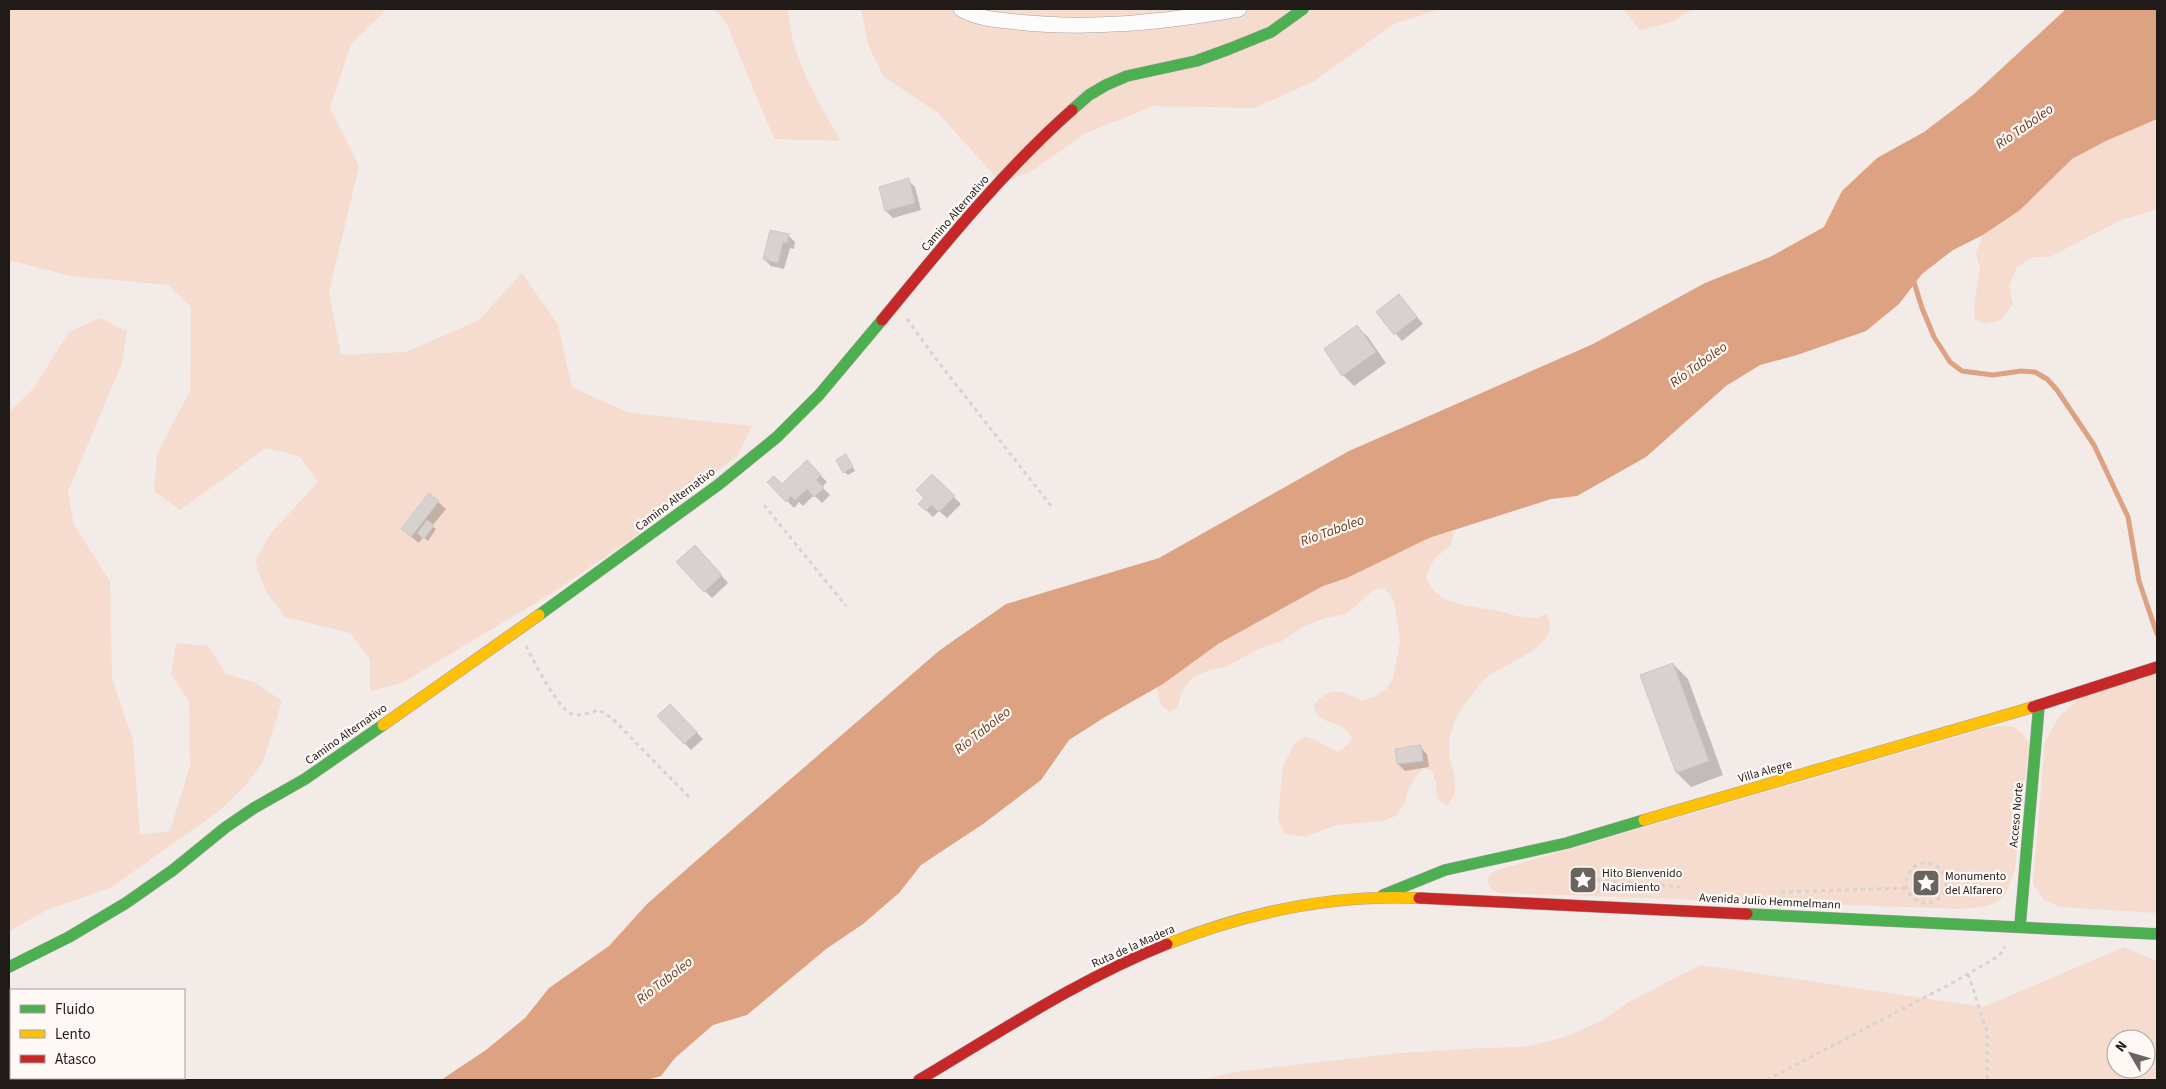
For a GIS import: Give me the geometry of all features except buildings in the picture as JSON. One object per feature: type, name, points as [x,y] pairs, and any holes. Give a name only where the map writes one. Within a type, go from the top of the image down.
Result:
[{"type":"main road","name":"Camino Alternativo","points":[[9,967],[70,937],[126,903],[173,870],[226,827],[337,758],[518,630],[702,496],[777,437],[819,396],[938,252],[1037,142],[1089,95],[1127,76],[1196,61],[1230,50],[1271,32],[1303,9]]},
{"type":"main road","name":"Villa Alegre","points":[[1380,896],[1445,870],[1567,843],[2039,705],[2157,667]]},
{"type":"main road","name":"Acceso Norte","points":[[2020,926],[2039,705]]},
{"type":"main road","name":"Avenida Julio Hemmelmann","points":[[1380,896],[2157,934]]},
{"type":"main road","name":"Ruta de la Madera","points":[[919,1080],[1086,982],[1162,946],[1201,931],[1276,911],[1345,899],[1380,896]]},
{"type":"street","points":[[961,9],[980,17],[1069,26],[1172,20],[1239,9]]},
{"type":"path","points":[[894,305],[914,327],[936,359],[1052,507]]},
{"type":"path","points":[[764,505],[846,606]]},
{"type":"path","points":[[518,630],[541,674],[566,711],[576,715],[599,710],[612,718],[689,797]]},
{"type":"path","points":[[1927,863],[1938,867],[1943,871],[1946,880],[1945,890],[1941,896],[1929,902],[1916,900],[1911,896],[1907,888],[1907,877],[1910,871],[1920,864],[1927,863]]},
{"type":"path","points":[[1584,870],[1599,880],[1687,888]]},
{"type":"path","points":[[1946,880],[2025,870]]},
{"type":"path","points":[[1774,892],[1907,888]]},
{"type":"path","points":[[1767,1080],[1999,956],[2020,926]]},
{"type":"path","points":[[1968,974],[1987,1030],[1987,1080]]},
{"type":"shaded area","points":[[9,9],[387,9],[351,44],[330,108],[359,166],[329,292],[341,355],[406,352],[479,320],[522,273],[558,325],[572,387],[629,413],[752,426],[738,455],[632,539],[549,595],[402,683],[370,691],[370,659],[350,633],[285,617],[265,590],[255,561],[271,533],[318,482],[299,456],[266,448],[180,510],[154,491],[157,454],[190,391],[191,307],[168,285],[70,276],[9,260]]},
{"type":"shaded area","points":[[713,9],[788,9],[790,27],[800,61],[814,94],[841,141],[774,139],[725,20]]},
{"type":"shaded area","points":[[861,9],[1440,9],[1394,24],[1313,82],[1254,108],[1154,106],[1084,134],[1032,171],[1001,183],[938,113],[884,77],[869,47]]},
{"type":"shaded area","points":[[1623,9],[1693,9],[1672,22],[1640,30]]},
{"type":"shaded area","points":[[2157,119],[2157,209],[2119,221],[2050,257],[2034,257],[2017,267],[2009,286],[2013,304],[2001,320],[1985,324],[1975,319],[1974,306],[1980,269],[1976,253],[1983,235],[2020,210],[2072,159],[2106,141]]},
{"type":"shaded area","points":[[99,318],[127,331],[122,363],[68,492],[74,525],[110,581],[112,678],[133,740],[140,835],[170,831],[190,766],[189,701],[171,674],[176,643],[208,646],[226,674],[256,683],[282,701],[263,762],[244,787],[219,811],[112,887],[45,911],[9,931],[9,412],[34,388],[68,333]]},
{"type":"shaded area","points":[[1454,531],[1451,545],[1434,559],[1426,577],[1430,587],[1446,599],[1467,606],[1528,618],[1547,614],[1550,629],[1547,636],[1542,643],[1526,655],[1488,676],[1466,702],[1455,722],[1450,737],[1449,752],[1455,787],[1452,800],[1447,806],[1437,798],[1436,783],[1432,771],[1423,768],[1408,790],[1405,803],[1396,816],[1382,821],[1337,825],[1304,837],[1285,834],[1278,819],[1283,767],[1294,744],[1305,737],[1338,752],[1352,738],[1344,728],[1317,716],[1314,705],[1319,699],[1331,692],[1343,692],[1362,701],[1374,697],[1386,689],[1393,679],[1400,641],[1394,602],[1385,588],[1374,590],[1346,614],[1325,618],[1303,627],[1280,642],[1261,648],[1225,667],[1209,670],[1191,679],[1181,693],[1178,707],[1170,712],[1161,705],[1157,688],[1218,644],[1323,586],[1347,578],[1429,538]]},
{"type":"shaded area","points":[[2157,672],[2157,913],[2060,907],[2044,900],[2033,884],[2045,742],[2059,717],[2080,698]]},
{"type":"shaded area","points":[[2005,725],[2020,731],[2029,744],[2015,869],[2007,890],[2002,897],[1990,905],[1961,909],[1500,893],[1490,889],[1487,878],[1494,871],[1987,728]]},
{"type":"shaded area","points":[[2124,947],[2157,961],[2157,1080],[1199,1080],[1242,1071],[1401,1053],[1524,1047],[1565,1037],[1601,1021],[1632,1000],[1701,965],[1983,1007]]},
{"type":"water","name":"Río Taboleo","points":[[2066,9],[2157,9],[2157,119],[2106,141],[2072,159],[2020,210],[1983,235],[1953,250],[1922,274],[1899,304],[1866,331],[1797,355],[1760,365],[1726,386],[1646,457],[1577,496],[1551,499],[1429,538],[1347,578],[1323,586],[1218,644],[1163,684],[1069,740],[1041,780],[983,824],[921,865],[899,893],[863,924],[826,949],[747,1015],[713,1025],[675,1058],[661,1076],[647,1080],[441,1080],[486,1050],[525,1018],[549,988],[609,946],[647,904],[940,650],[1006,604],[1159,558],[1349,451],[1593,344],[1705,283],[1770,257],[1824,227],[1842,191],[1877,158],[1924,132],[1974,94]]},
{"type":"waterway","points":[[1913,279],[1934,337],[1950,362],[1962,371],[1993,375],[2021,371],[2035,372],[2047,379],[2057,390],[2094,445],[2128,517],[2139,581],[2157,634]]},
{"type":"traffic: fast","points":[[1072,110],[1089,95],[1106,85],[1127,76],[1196,61],[1229,49],[1271,32],[1303,9]]},
{"type":"traffic: fast","points":[[539,615],[718,485],[777,437],[819,395],[882,320]]},
{"type":"traffic: fast","points":[[2020,926],[2039,705]]},
{"type":"traffic: fast","points":[[9,967],[69,937],[126,903],[173,870],[226,827],[254,808],[305,779],[383,725]]},
{"type":"traffic: fast","points":[[1383,895],[1445,870],[1567,843],[1644,820]]},
{"type":"traffic: fast","points":[[1747,914],[2157,934]]},
{"type":"traffic: slow","points":[[383,725],[539,615]]},
{"type":"traffic: slow","points":[[1644,820],[2033,707]]},
{"type":"traffic: slow","points":[[1167,944],[1228,923],[1290,908],[1354,899],[1419,898]]},
{"type":"traffic: jam","points":[[882,320],[997,184],[1072,110]]},
{"type":"traffic: jam","points":[[2033,707],[2157,667]]},
{"type":"traffic: jam","points":[[1419,898],[1747,914]]},
{"type":"traffic: jam","points":[[919,1080],[1071,990],[1134,958],[1167,944]]},
{"type":"place","name":"Hito Bienvenido Nacimiento","points":[[1583,880]]},
{"type":"place","name":"Monumento del Alfarero","points":[[1926,883]]}]
